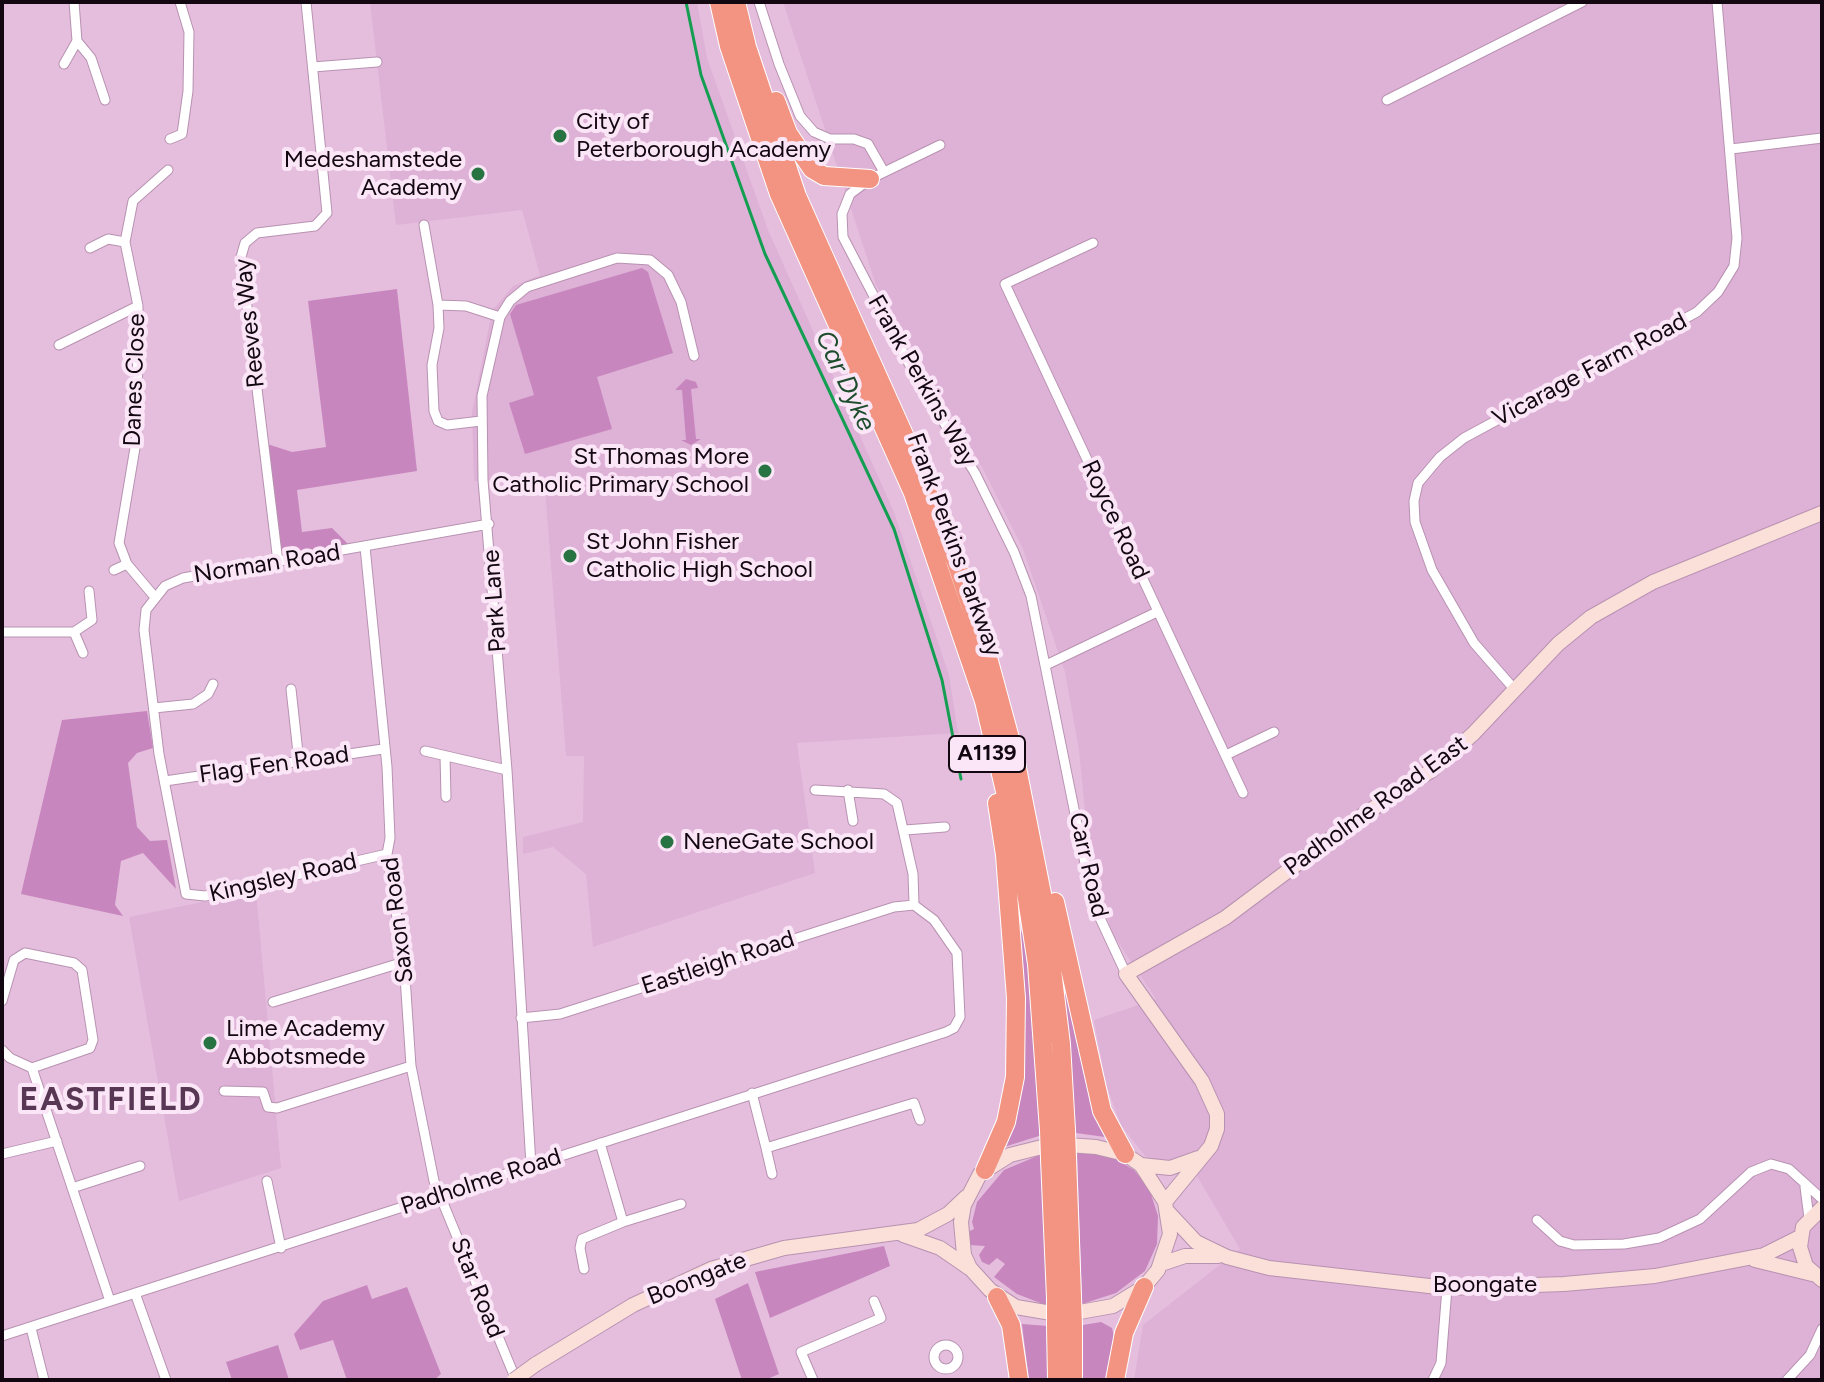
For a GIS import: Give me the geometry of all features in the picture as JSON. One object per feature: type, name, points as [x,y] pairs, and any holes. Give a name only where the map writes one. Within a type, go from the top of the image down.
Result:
[{"type":"highway","name":"Frank Perkins Parkway","points":[[719,2],[729,46],[779,194],[913,493],[951,598],[1042,905],[1046,924],[1058,1130],[1064,1326]]},
{"type":"highway","name":"Frank Perkins Parkway","points":[[739,2],[747,47],[797,196],[906,439],[956,562],[989,661],[1030,828],[1047,864],[1042,905]]},
{"type":"highway","points":[[739,2],[779,111],[801,157],[824,176],[877,175]]},
{"type":"highway","name":"A1139","points":[[951,598],[994,785],[1005,855],[1016,998],[1015,1077],[1006,1122],[985,1170]]},
{"type":"highway","name":"A1139","points":[[1042,905],[1102,1111],[1133,1160]]},
{"type":"highway","points":[[1115,1380],[1122,1340],[1144,1287]]},
{"type":"highway","points":[[997,1297],[1014,1335],[1019,1380]]},
{"type":"highway","name":"A1139","points":[[1057,1380],[1064,1326]]},
{"type":"highway","name":"A1139","points":[[1064,1326],[1073,1380]]},
{"type":"street","points":[[64,64],[77,41],[74,2]]},
{"type":"street","points":[[180,2],[191,55],[182,134]]},
{"type":"street","name":"Reeves Way","points":[[278,562],[241,257],[245,243],[257,233],[315,226],[327,213],[306,2]]},
{"type":"street","points":[[759,2],[800,116],[814,132],[822,136],[868,144],[877,175]]},
{"type":"street","points":[[1387,100],[1582,2]]},
{"type":"street","name":"Vicarage Farm Road","points":[[1515,690],[1474,643],[1432,570],[1415,522],[1414,501],[1418,483],[1434,463],[1464,438],[1686,319],[1718,292],[1734,266],[1737,238],[1717,2]]},
{"type":"street","points":[[77,41],[91,58],[105,100]]},
{"type":"street","points":[[313,67],[377,62]]},
{"type":"street","points":[[170,139],[193,131]]},
{"type":"street","points":[[1731,149],[1822,138]]},
{"type":"street","name":"Frank Perkins Way","points":[[940,145],[877,175],[850,194],[842,214],[843,237],[917,379],[975,473],[1014,552],[1031,596],[1046,665]]},
{"type":"street","name":"Danes Close","points":[[127,564],[119,543],[137,436],[138,306],[125,242],[133,201],[168,170]]},
{"type":"street","points":[[424,225],[438,305],[439,328],[432,365],[434,411],[438,421],[447,425],[481,421]]},
{"type":"street","points":[[90,248],[108,239],[125,242]]},
{"type":"street","name":"Royce Road","points":[[1093,243],[1005,284],[1243,793]]},
{"type":"street","name":"Park Lane","points":[[531,1165],[507,770],[481,421],[482,396],[500,317],[510,301],[527,287],[617,258],[640,257],[658,266],[674,283],[694,356]]},
{"type":"street","points":[[438,305],[466,306],[500,317]]},
{"type":"street","points":[[59,345],[138,306]]},
{"type":"street","name":"Padholme Road East","points":[[1126,974],[1225,918],[1357,819],[1432,770],[1473,734],[1558,644],[1621,598],[1822,513]]},
{"type":"street","name":"Norman Road","points":[[154,596],[165,586],[183,578],[489,524]]},
{"type":"street","name":"Saxon Road","points":[[365,547],[387,767],[390,838],[387,854],[404,962],[411,1066],[439,1196]]},
{"type":"street","points":[[114,571],[127,564],[154,596],[146,610],[144,630],[165,781]]},
{"type":"street","points":[[2,632],[74,632],[92,620],[89,591]]},
{"type":"street","points":[[1046,665],[1157,612]]},
{"type":"street","points":[[74,632],[83,653]]},
{"type":"street","name":"Carr Road","points":[[1046,665],[1093,903],[1126,974],[1197,1073],[1213,1102],[1217,1129],[1205,1154],[1167,1207]]},
{"type":"street","points":[[154,708],[193,704],[208,694],[213,684]]},
{"type":"street","points":[[291,689],[299,762]]},
{"type":"street","points":[[1226,755],[1274,732]]},
{"type":"street","name":"Flag Fen Road","points":[[165,781],[383,749]]},
{"type":"street","points":[[425,751],[507,770]]},
{"type":"street","points":[[445,756],[446,797]]},
{"type":"street","name":"Kingsley Road","points":[[165,781],[184,889],[190,897],[387,854]]},
{"type":"street","points":[[815,790],[884,794],[897,803],[913,874],[914,905]]},
{"type":"street","points":[[848,790],[853,821]]},
{"type":"street","points":[[905,830],[945,827]]},
{"type":"street","name":"Eastleigh Road","points":[[521,1018],[560,1014],[894,907],[914,905]]},
{"type":"street","name":"Padholme Road","points":[[2,1336],[946,1032],[958,1023],[957,953],[934,920],[914,905]]},
{"type":"street","points":[[2,1001],[14,960],[25,953],[74,963],[82,970],[93,1040],[90,1048],[32,1068],[10,1058],[2,1050]]},
{"type":"street","points":[[273,1002],[404,962]]},
{"type":"street","points":[[224,1091],[263,1092],[268,1107],[277,1108],[411,1066]]},
{"type":"street","points":[[32,1068],[110,1301]]},
{"type":"street","points":[[752,1093],[772,1174]]},
{"type":"street","points":[[766,1148],[914,1103],[920,1120]]},
{"type":"street","points":[[2,1154],[57,1141]]},
{"type":"street","points":[[600,1143],[623,1222]]},
{"type":"street","points":[[1133,1160],[1167,1207],[1170,1234],[1161,1264],[1144,1287],[1113,1306],[1063,1315],[1030,1311],[997,1297],[970,1268],[962,1240],[966,1196],[985,1170],[1010,1155],[1054,1144],[1096,1147],[1133,1160],[1185,1165],[1205,1154]]},
{"type":"street","points":[[1537,1220],[1560,1241],[1574,1245],[1624,1244],[1659,1238],[1689,1226],[1760,1167],[1781,1165],[1822,1199]]},
{"type":"street","points":[[72,1188],[140,1166]]},
{"type":"street","points":[[267,1181],[281,1248]]},
{"type":"street","points":[[1805,1187],[1809,1218]]},
{"type":"street","name":"Star Road","points":[[439,1196],[515,1380]]},
{"type":"street","name":"Boongate","points":[[515,1380],[633,1305],[711,1269],[784,1248],[870,1236],[901,1235],[933,1223],[966,1196]]},
{"type":"street","points":[[584,1269],[580,1248],[582,1239],[681,1204]]},
{"type":"street","name":"Boongate","points":[[1167,1207],[1196,1242],[1227,1257],[1269,1268],[1447,1288],[1564,1284],[1655,1276],[1744,1259],[1777,1250],[1800,1237]]},
{"type":"street","points":[[1817,1277],[1802,1257],[1800,1237],[1809,1218],[1822,1208]]},
{"type":"street","name":"Boongate","points":[[901,1235],[940,1248],[970,1268]]},
{"type":"street","name":"Boongate","points":[[1161,1264],[1185,1256],[1227,1257]]},
{"type":"street","name":"Boongate","points":[[1744,1259],[1767,1260],[1817,1277]]},
{"type":"street","points":[[1433,1380],[1441,1363],[1447,1288]]},
{"type":"street","points":[[135,1293],[166,1380]]},
{"type":"street","points":[[813,1380],[796,1354],[881,1318],[874,1301]]},
{"type":"street","points":[[31,1328],[44,1380]]},
{"type":"street","points":[[1787,1380],[1810,1355],[1822,1329]]},
{"type":"street","points":[[952,1367],[956,1380]]},
{"type":"shaded area","points":[[370,2],[697,2],[707,58],[768,230],[894,512],[949,675],[958,733],[797,743],[815,873],[593,947],[586,874],[553,847],[523,854],[523,837],[583,822],[584,756],[566,756],[544,476],[474,481],[472,412],[492,311],[513,286],[540,275],[522,210],[396,225]]},
{"type":"shaded area","points":[[783,2],[1822,2],[1822,1380],[1134,1380],[1143,1325],[1240,1249],[1187,1159],[1168,1165],[1145,1156],[1121,1125],[1106,1085],[1094,1020],[1156,999],[1112,933],[1090,861],[1079,750],[1065,672],[1023,549],[983,469],[876,285]]},
{"type":"shaded area","points":[[642,268],[648,272],[673,353],[597,377],[612,429],[525,454],[509,403],[534,395],[510,314],[516,305]]},
{"type":"shaded area","points":[[397,289],[417,471],[297,490],[302,532],[332,528],[351,547],[279,561],[264,443],[292,452],[326,447],[308,301]]},
{"type":"shaded area","points":[[686,379],[696,382],[698,388],[691,389],[696,439],[701,439],[691,445],[681,440],[686,440],[682,390],[675,390]]},
{"type":"shaded area","points":[[147,711],[153,748],[137,753],[128,763],[137,827],[150,841],[167,840],[176,889],[143,853],[121,861],[115,905],[123,916],[21,894],[62,720]]},
{"type":"shaded area","name":"Lime Academy Abbotsmede","points":[[256,891],[281,1168],[179,1201],[129,917]]},
{"type":"shaded area","points":[[1025,931],[1038,1045],[1042,1135],[1004,1147],[1019,932]]},
{"type":"shaded area","points":[[1070,993],[1095,1113],[1105,1137],[1076,1133],[1062,995]]},
{"type":"shaded area","points":[[1077,1151],[1112,1157],[1134,1170],[1149,1188],[1158,1216],[1157,1244],[1145,1271],[1116,1293],[1082,1304]]},
{"type":"shaded area","points":[[1042,1154],[1048,1306],[1017,1294],[994,1277],[1005,1264],[997,1258],[989,1265],[982,1262],[979,1255],[985,1246],[969,1245],[968,1232],[974,1229],[972,1222],[977,1202],[1004,1170]]},
{"type":"shaded area","points":[[884,1246],[890,1266],[770,1318],[755,1272]]},
{"type":"shaded area","points":[[748,1283],[779,1374],[765,1380],[742,1380],[715,1299]]},
{"type":"shaded area","points":[[367,1285],[372,1299],[407,1287],[441,1374],[434,1380],[347,1380],[333,1340],[300,1350],[294,1334],[323,1301]]},
{"type":"shaded area","points":[[1101,1322],[1112,1328],[1114,1337],[1106,1380],[1081,1380],[1083,1325]]},
{"type":"shaded area","points":[[1022,1324],[1048,1326],[1049,1380],[1029,1380]]},
{"type":"shaded area","points":[[278,1345],[289,1380],[232,1380],[226,1362]]},
{"type":"waterway","name":"Car Dyke","points":[[686,2],[701,75],[765,254],[894,529],[942,680],[961,779]]},
{"type":"place","name":"City of Peterborough Academy","points":[[560,136]]},
{"type":"place","name":"Medeshamstede Academy","points":[[478,174]]},
{"type":"place","name":"St Thomas More Catholic Primary School","points":[[765,471]]},
{"type":"place","name":"St John Fisher Catholic High School","points":[[570,556]]},
{"type":"place","name":"NeneGate School","points":[[667,842]]},
{"type":"place","name":"Lime Academy Abbotsmede","points":[[210,1043]]},
{"type":"district","name":"EASTFIELD","points":[[111,1101]]}]
